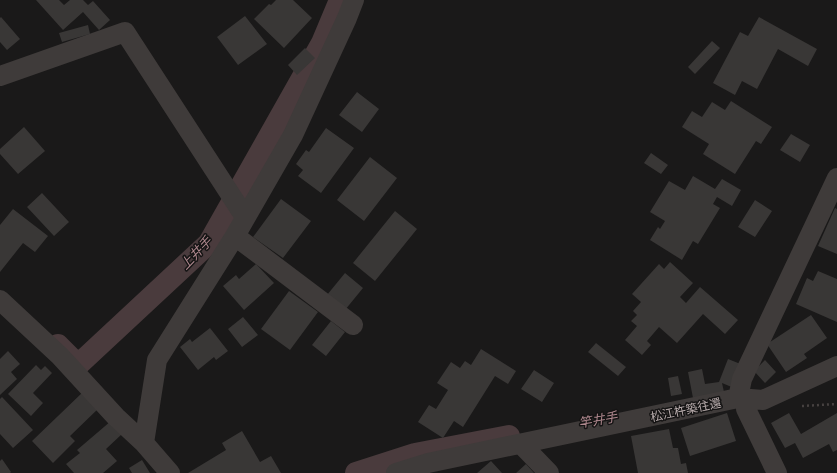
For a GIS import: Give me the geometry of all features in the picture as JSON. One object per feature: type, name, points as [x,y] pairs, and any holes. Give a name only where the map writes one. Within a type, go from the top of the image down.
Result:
[{"type":"street","points":[[144,443],[157,360],[235,236],[293,135],[354,0]]},
{"type":"street","points":[[0,76],[125,32],[245,217]]},
{"type":"street","name":"松江杵築往還","points":[[396,473],[428,463],[743,399],[742,379],[837,178]]},
{"type":"street","points":[[235,236],[353,325]]},
{"type":"street","points":[[0,300],[60,356],[116,417],[144,443],[170,473]]},
{"type":"street","points":[[776,473],[746,409],[743,399],[763,400],[837,366]]},
{"type":"street","points":[[521,444],[549,473]]},
{"type":"building","points":[[36,0],[59,0],[64,5],[70,0],[83,0],[88,5],[93,1],[110,20],[99,30],[83,12],[63,30]]},
{"type":"building","points":[[276,0],[293,0],[312,18],[284,48],[254,19],[269,4],[271,5]]},
{"type":"building","points":[[245,16],[267,44],[238,65],[217,37]]},
{"type":"building","points":[[1,17],[20,39],[7,50],[0,42]]},
{"type":"building","points":[[759,17],[817,49],[808,66],[778,49],[757,89],[742,81],[735,95],[713,83],[740,32],[748,36]]},
{"type":"building","points":[[88,25],[90,34],[62,42],[59,33]]},
{"type":"building","points":[[712,41],[720,48],[695,74],[688,67]]},
{"type":"building","points":[[305,48],[315,58],[297,75],[288,65]]},
{"type":"building","points":[[357,92],[379,109],[362,132],[339,115]]},
{"type":"building","points":[[731,101],[772,127],[761,144],[756,141],[735,174],[703,154],[709,144],[682,127],[692,111],[702,117],[712,102],[725,110]]},
{"type":"building","points":[[24,127],[45,151],[18,174],[0,154],[0,149]]},
{"type":"building","points":[[326,128],[354,148],[321,193],[298,176],[303,170],[296,164],[306,150],[309,152]]},
{"type":"building","points":[[791,134],[810,145],[800,162],[780,150]]},
{"type":"building","points":[[651,153],[668,165],[661,174],[644,163]]},
{"type":"building","points":[[370,157],[397,178],[364,221],[337,200]]},
{"type":"building","points":[[693,176],[715,189],[722,179],[741,190],[732,206],[717,197],[713,204],[720,208],[698,244],[693,241],[682,260],[650,240],[658,227],[660,229],[665,221],[650,212],[669,181],[685,190]]},
{"type":"building","points":[[42,193],[69,222],[54,236],[27,207]]},
{"type":"building","points":[[281,199],[311,221],[283,258],[253,237]]},
{"type":"building","points":[[755,200],[772,211],[755,237],[738,227]]},
{"type":"building","points":[[835,208],[837,209],[837,254],[818,246]]},
{"type":"building","points":[[13,209],[48,236],[35,252],[23,243],[0,272],[0,225]]},
{"type":"building","points":[[395,211],[417,229],[375,281],[353,263]]},
{"type":"building","points":[[670,262],[693,283],[680,297],[686,303],[700,287],[738,320],[725,334],[703,314],[677,343],[659,327],[647,341],[651,345],[642,355],[625,340],[637,326],[631,321],[637,315],[633,311],[641,302],[632,294],[659,264],[664,269]]},
{"type":"building","points":[[256,264],[274,283],[244,310],[223,286],[236,275],[239,279]]},
{"type":"building","points":[[818,271],[837,279],[837,322],[796,304],[807,278],[813,281]]},
{"type":"building","points":[[345,273],[363,288],[345,310],[327,295]]},
{"type":"building","points":[[289,291],[318,312],[290,350],[261,329]]},
{"type":"building","points":[[811,315],[827,338],[804,354],[807,358],[786,372],[767,344]]},
{"type":"building","points":[[243,317],[258,335],[242,347],[228,329]]},
{"type":"building","points":[[331,321],[345,332],[326,356],[312,345]]},
{"type":"building","points":[[210,328],[228,351],[216,360],[214,357],[198,370],[180,347],[190,339],[192,342]]},
{"type":"building","points":[[596,343],[626,367],[618,376],[588,352]]},
{"type":"building","points":[[481,349],[516,371],[508,384],[495,376],[463,427],[454,421],[443,438],[418,422],[429,405],[436,409],[448,390],[437,383],[451,362],[460,368],[465,361],[471,365]]},
{"type":"building","points":[[8,351],[20,364],[11,372],[17,379],[0,395],[0,359]]},
{"type":"building","points":[[728,359],[743,365],[734,388],[722,383],[724,392],[693,398],[688,372],[702,369],[705,384],[719,382]]},
{"type":"building","points":[[765,360],[776,372],[765,383],[754,371]]},
{"type":"building","points":[[36,365],[41,370],[45,366],[52,373],[33,393],[43,403],[31,416],[8,394]]},
{"type":"building","points":[[534,370],[554,383],[542,402],[521,389]]},
{"type":"building","points":[[678,376],[682,394],[671,396],[668,378]]},
{"type":"building","points":[[84,391],[100,407],[70,436],[75,441],[53,463],[32,441]]},
{"type":"building","points":[[2,397],[33,430],[13,448],[0,434],[0,399]]},
{"type":"building","points":[[727,413],[736,441],[690,456],[681,428]]},
{"type":"building","points":[[789,413],[801,434],[837,413],[837,450],[833,452],[829,444],[803,458],[795,443],[785,448],[771,423]]},
{"type":"building","points":[[111,421],[122,434],[106,449],[117,461],[103,473],[74,473],[66,464],[80,453],[77,450]]},
{"type":"building","points":[[669,429],[673,448],[678,448],[681,464],[686,463],[688,473],[638,473],[631,436]]},
{"type":"building","points":[[242,431],[260,462],[271,456],[281,473],[188,473],[226,450],[222,443]]},
{"type":"building","points":[[2,459],[11,472],[10,473],[0,473],[0,461]]},
{"type":"building","points":[[142,460],[150,473],[132,473],[129,468]]},
{"type":"building","points":[[491,461],[502,473],[477,473]]},
{"type":"building","points":[[526,464],[534,473],[516,473]]},
{"type":"waterway","name":"上井手","points":[[58,345],[78,365],[209,243],[322,43],[340,0]]},
{"type":"waterway","name":"竿井手","points":[[356,473],[415,454],[509,436]]}]
